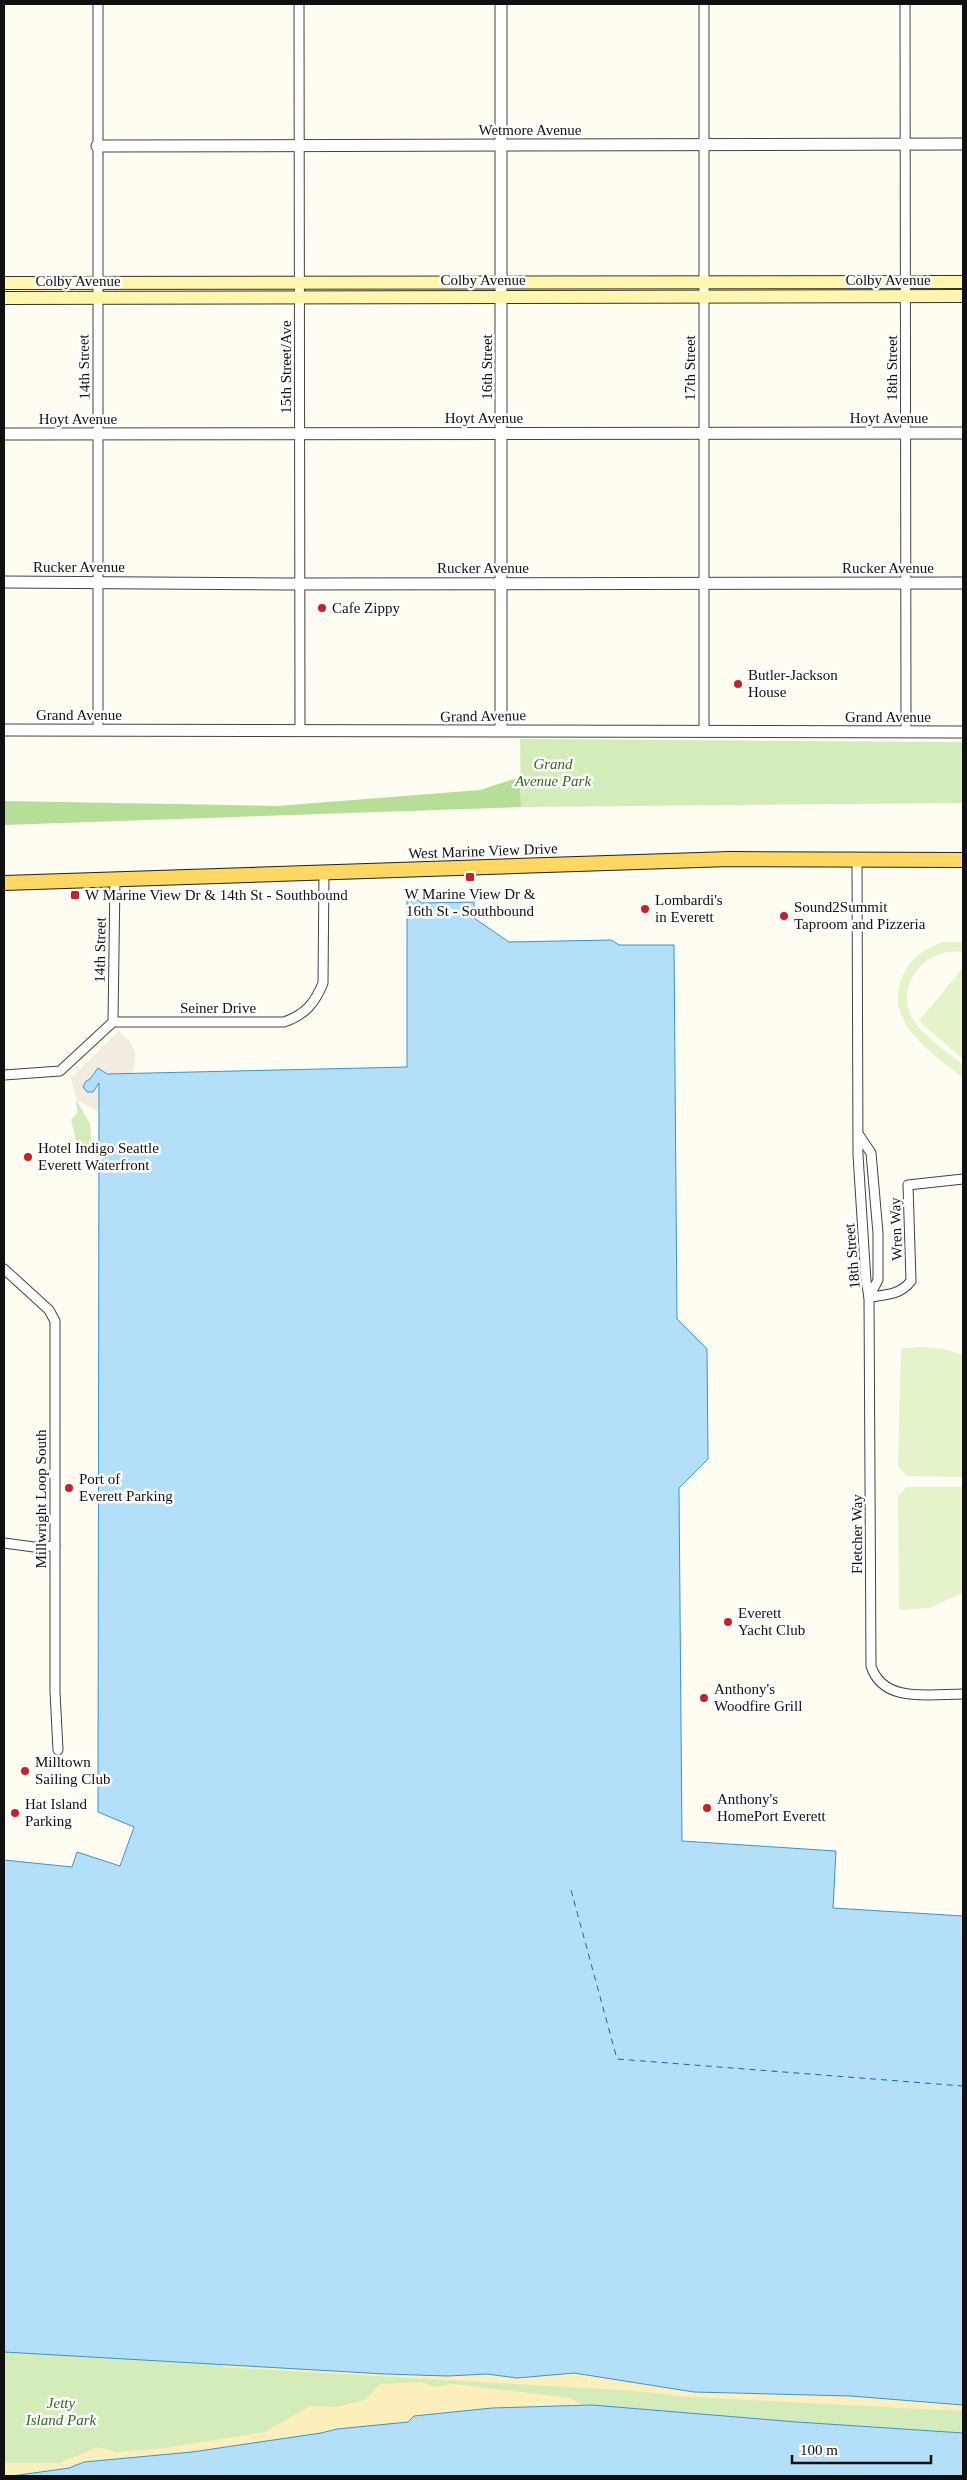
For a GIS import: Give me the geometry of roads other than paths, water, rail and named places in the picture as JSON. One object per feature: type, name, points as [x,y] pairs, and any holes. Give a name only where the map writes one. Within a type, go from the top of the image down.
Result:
[{"type":"main road","name":"Colby Avenue","points":[[4,283],[963,282]]},
{"type":"main road","name":"Colby Avenue","points":[[4,298],[963,296]]},
{"type":"main road","name":"West Marine View Drive","points":[[4,883],[730,859],[963,860]]},
{"type":"street","name":"14th Street","points":[[98,4],[98,730]]},
{"type":"street","name":"15th Street/Ave","points":[[299,4],[300,731]]},
{"type":"street","name":"16th Street","points":[[501,4],[501,730]]},
{"type":"street","name":"17th Street","points":[[704,4],[704,732]]},
{"type":"street","name":"18th Street","points":[[906,4],[906,732]]},
{"type":"street","name":"Wetmore Avenue","points":[[97,146],[299,144],[963,144]]},
{"type":"street","name":"Hoyt Avenue","points":[[4,434],[963,433]]},
{"type":"street","name":"Rucker Avenue","points":[[4,582],[300,584],[963,583]]},
{"type":"street","name":"Grand Avenue","points":[[4,730],[963,732]]},
{"type":"street","name":"18th Street","points":[[857,859],[858,1155],[866,1282],[869,1297]]},
{"type":"street","name":"Seiner Drive","points":[[113,1022],[284,1022],[296,1018],[308,1009],[323,983],[324,872]]},
{"type":"street","name":"14th Street","points":[[113,1022],[115,879]]},
{"type":"street","points":[[4,1075],[60,1071],[113,1022]]},
{"type":"street","name":"18th Street","points":[[859,1135],[871,1153],[878,1233],[878,1280],[869,1297]]},
{"type":"street","name":"Wren Way","points":[[869,1297],[905,1290],[911,1281],[908,1185],[963,1179]]},
{"type":"street","name":"Millwright Loop South","points":[[4,1269],[49,1310],[55,1321],[55,1546],[58,1750]]},
{"type":"street","name":"Fletcher Way","points":[[869,1297],[871,1666],[879,1683],[890,1691],[903,1694],[963,1694]]},
{"type":"street","points":[[4,1543],[34,1547],[55,1546]]},
{"type":"water","points":[[407,892],[422,903],[474,902],[474,918],[509,942],[611,940],[619,945],[674,945],[677,1319],[707,1349],[708,1459],[679,1488],[682,1841],[836,1851],[833,1908],[963,1916],[963,2405],[851,2396],[694,2392],[574,2373],[517,2378],[487,2374],[448,2376],[385,2374],[4,2352],[4,1860],[72,1867],[77,1852],[120,1866],[134,1827],[98,1812],[99,1083],[93,1092],[87,1092],[83,1087],[98,1068],[107,1074],[407,1067]]},
{"type":"water","points":[[592,2405],[797,2422],[963,2433],[963,2476],[12,2476],[69,2468],[84,2462],[192,2452],[337,2429],[408,2422],[414,2416],[492,2408]]},
{"type":"place","name":"Cafe Zippy","points":[[322,608]]},
{"type":"place","name":"Butler-Jackson House","points":[[738,684]]},
{"type":"place","name":"W Marine View Dr & 16th St - Southbound","points":[[470,877]]},
{"type":"place","name":"W Marine View Dr & 14th St - Southbound","points":[[75,895]]},
{"type":"place","name":"Lombardi's in Everett","points":[[645,909]]},
{"type":"place","name":"Sound2Summit Taproom and Pizzeria","points":[[784,916]]},
{"type":"place","name":"Hotel Indigo Seattle Everett Waterfront","points":[[28,1157]]},
{"type":"place","name":"Port of Everett Parking","points":[[69,1488]]},
{"type":"place","name":"Everett Yacht Club","points":[[728,1622]]},
{"type":"place","name":"Anthony's Woodfire Grill","points":[[704,1698]]},
{"type":"place","name":"Milltown Sailing Club","points":[[25,1771]]},
{"type":"place","name":"Anthony's HomePort Everett","points":[[707,1808]]},
{"type":"place","name":"Hat Island Parking","points":[[15,1813]]},
{"type":"park label","name":"Grand Avenue Park","points":[[553,772]]},
{"type":"park label","name":"Jetty Island Park","points":[[61,2412]]}]
